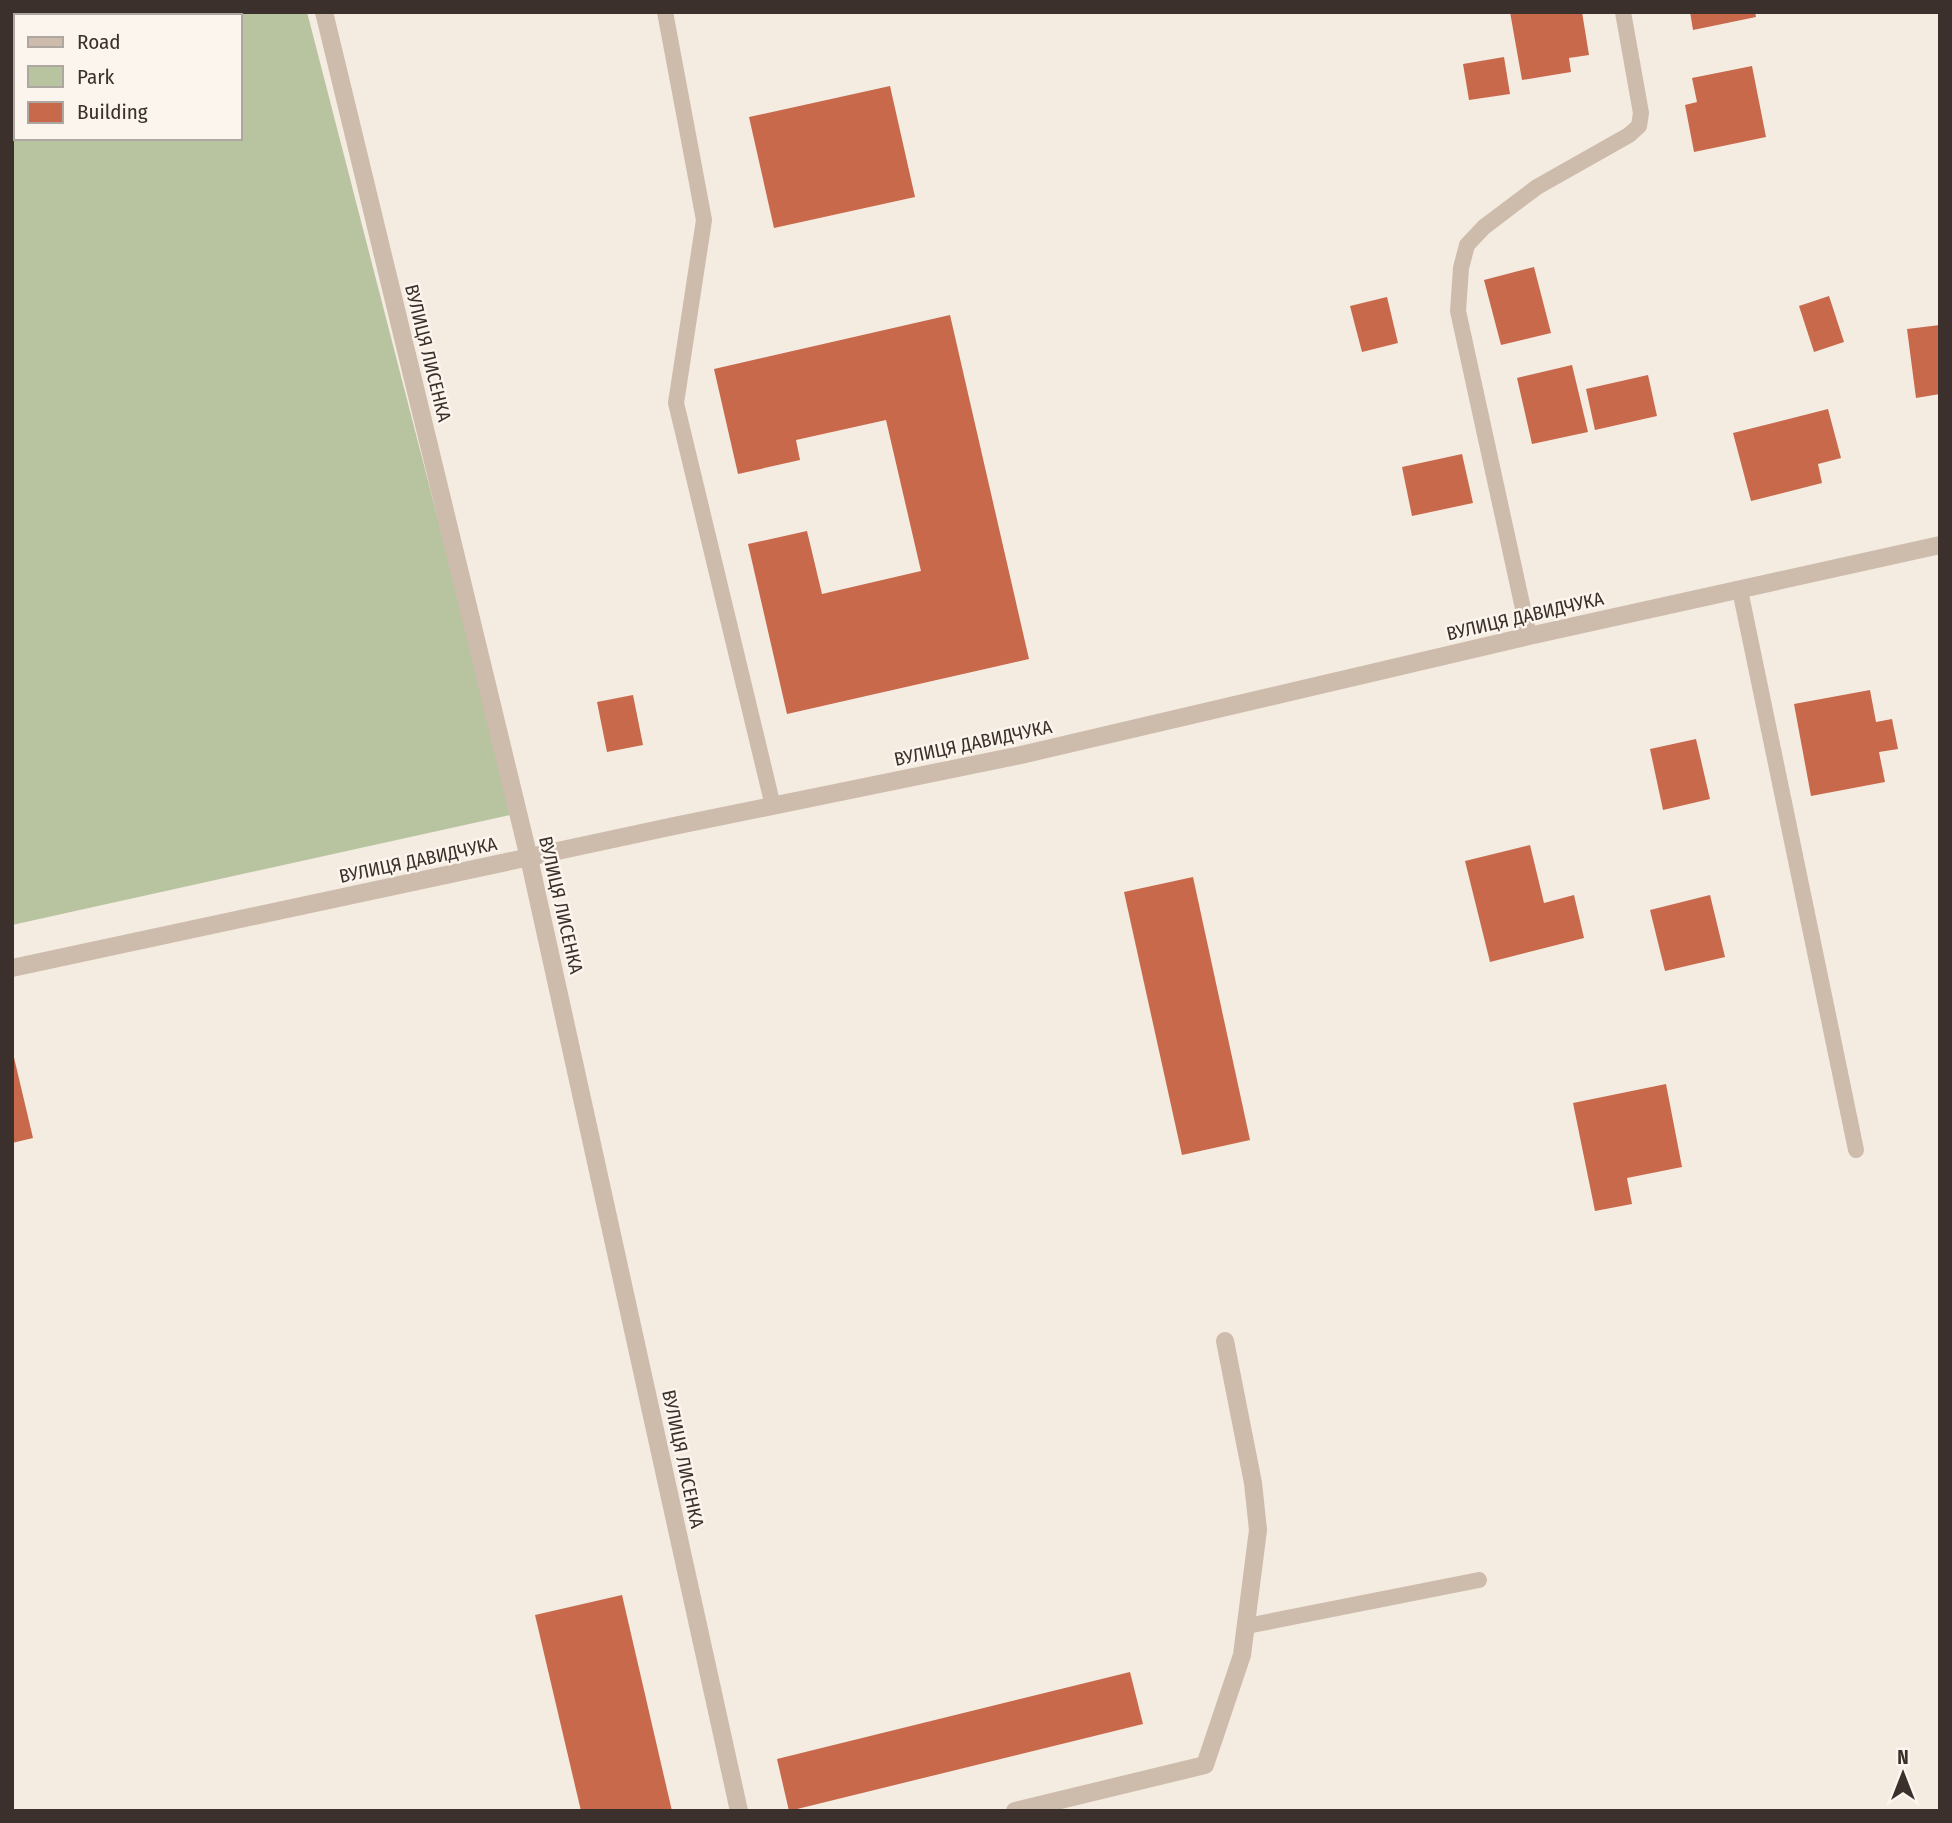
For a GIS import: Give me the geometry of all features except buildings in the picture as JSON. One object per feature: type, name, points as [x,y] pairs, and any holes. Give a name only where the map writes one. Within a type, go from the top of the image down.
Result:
[{"type":"street","name":"ВУЛИЦЯ ЛИСЕНКА","points":[[324,12],[529,858],[739,1811]]},
{"type":"street","name":"ВУЛИЦЯ ДАВИДЧУКА","points":[[12,968],[1035,752],[1529,636],[1940,545]]},
{"type":"street","points":[[1015,1811],[1205,1765],[1242,1655],[1258,1530],[1253,1483],[1225,1341]]},
{"type":"lane","points":[[666,12],[704,219],[676,403],[773,806]]},
{"type":"lane","points":[[1529,636],[1458,311],[1461,268],[1466,245],[1484,227],[1537,187],[1629,135],[1639,126],[1642,113],[1623,12]]},
{"type":"lane","points":[[1740,590],[1857,1150]]},
{"type":"lane","points":[[1247,1626],[1479,1580]]},
{"type":"green space","points":[[12,12],[307,12],[514,814],[12,925]]}]
